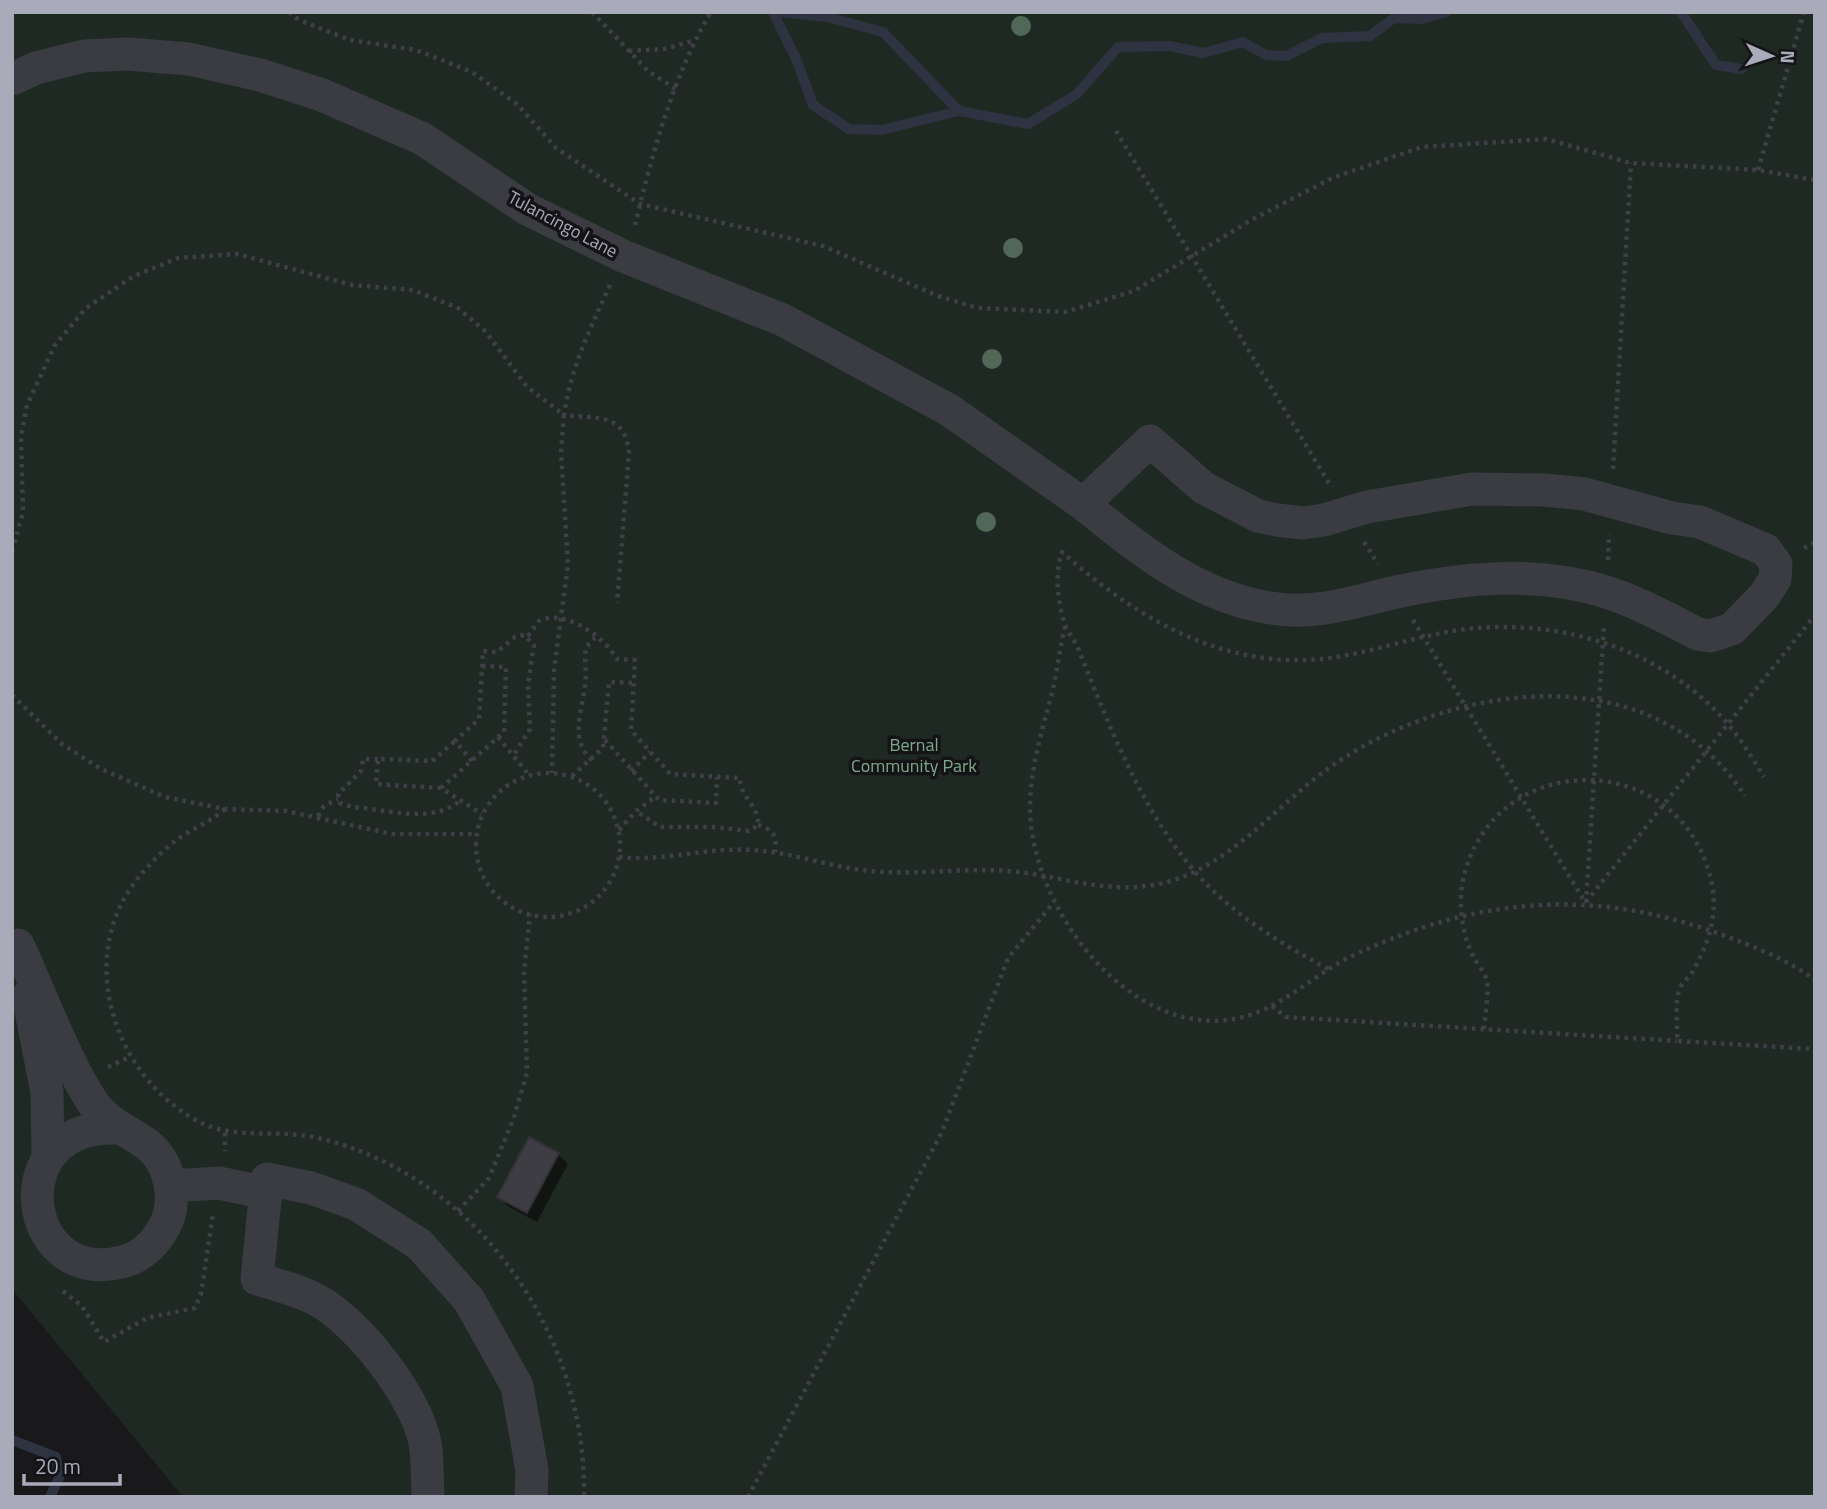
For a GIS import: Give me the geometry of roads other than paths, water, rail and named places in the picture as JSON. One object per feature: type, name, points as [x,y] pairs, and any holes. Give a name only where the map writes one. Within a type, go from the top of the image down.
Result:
[{"type":"street","name":"Tulancingo Lane","points":[[12,79],[36,68],[84,56],[128,54],[212,64],[260,75],[322,95],[423,139],[527,209],[623,256],[795,327],[950,410],[1083,505],[1148,556],[1196,584],[1237,601],[1273,609],[1319,610],[1448,582],[1499,578],[1539,579],[1606,592],[1698,634],[1710,636],[1732,629],[1764,596],[1775,579],[1776,564],[1766,550],[1749,541],[1700,522],[1672,518],[1584,494],[1514,488],[1472,489],[1391,503],[1313,521],[1278,520],[1258,516],[1204,488],[1150,441],[1083,505]]},
{"type":"street","points":[[15,935],[94,1104],[116,1128],[147,1143],[160,1159],[171,1186],[168,1218],[157,1239],[129,1260],[111,1265],[88,1264],[62,1252],[49,1240],[39,1224],[33,1198],[40,1166],[48,1155],[73,1133],[94,1127],[116,1128]]},
{"type":"street","points":[[15,935],[47,1092],[48,1155]]},
{"type":"street","points":[[428,1497],[425,1441],[405,1396],[378,1357],[357,1331],[319,1301],[287,1287],[257,1279],[267,1179],[311,1188],[356,1204],[419,1244],[469,1300],[517,1386],[532,1470],[531,1497]]},
{"type":"street","points":[[171,1186],[219,1184],[266,1193]]},
{"type":"waterway","points":[[773,12],[797,61],[813,105],[849,129],[882,130],[959,111]]},
{"type":"waterway","points":[[780,12],[827,17],[883,32],[959,111],[1028,124],[1077,94],[1118,47],[1170,46],[1203,53],[1243,42],[1266,55],[1286,56],[1322,38],[1370,36],[1394,18],[1422,19],[1446,12]]},
{"type":"waterway","points":[[1681,12],[1716,65],[1742,69]]},
{"type":"waterway","points":[[12,1440],[56,1457],[59,1478],[50,1497]]},
{"type":"park label","name":"Bernal Community Park","points":[[914,754]]}]
